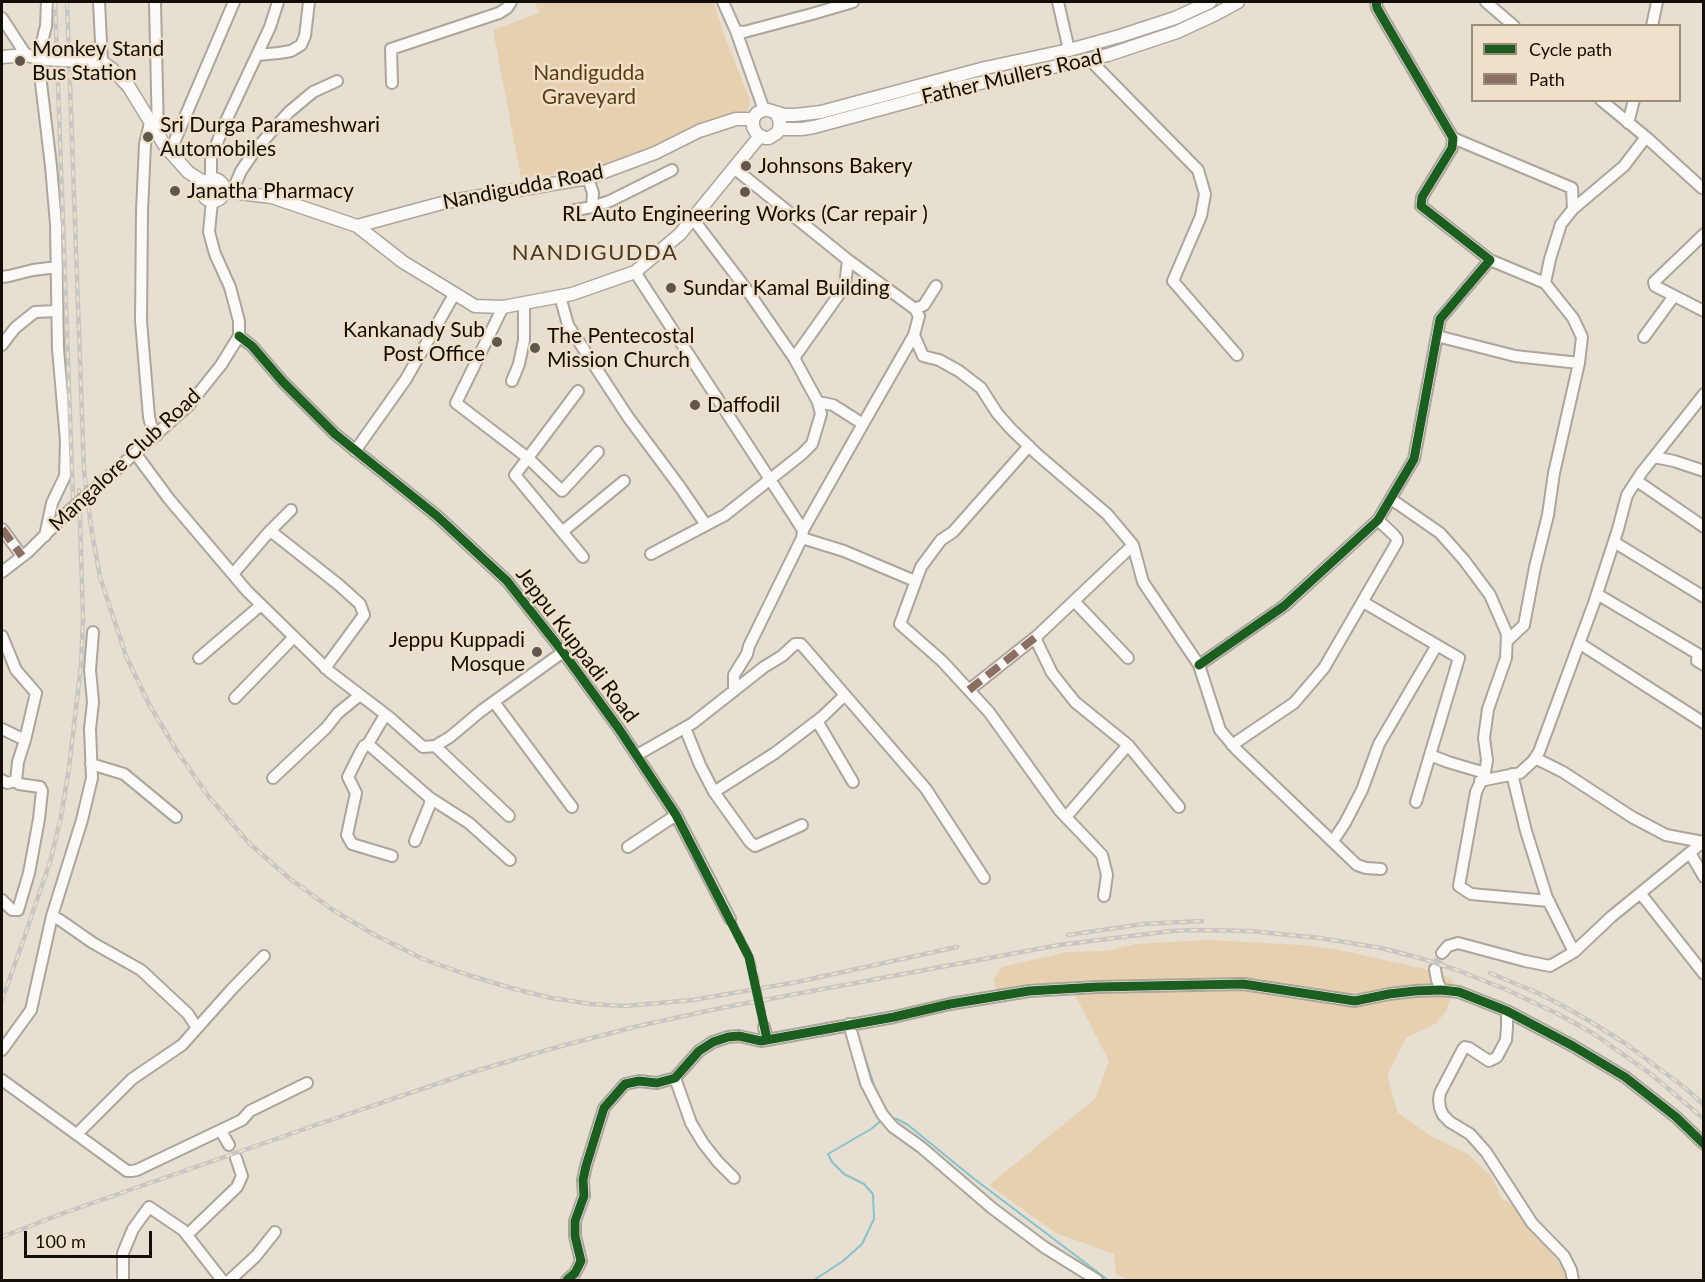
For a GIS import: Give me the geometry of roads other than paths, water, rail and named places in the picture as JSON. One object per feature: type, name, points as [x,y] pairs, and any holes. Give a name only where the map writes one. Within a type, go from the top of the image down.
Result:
[{"type":"main road","points":[[770,112],[780,121],[777,133],[769,138],[760,136],[754,131],[753,119],[757,113],[770,112],[795,115],[821,112],[985,68],[1069,50],[1175,18],[1210,2]]},
{"type":"main road","name":"Father Mullers Road","points":[[779,129],[814,127],[962,87],[1108,55],[1177,32],[1238,2]]},
{"type":"main road","points":[[2,57],[102,62],[129,87],[158,135],[188,172],[208,181],[215,179],[228,192]]},
{"type":"main road","name":"Nandigudda Road","points":[[357,226],[446,202],[588,178],[655,153],[699,131],[735,119],[753,119]]},
{"type":"main road","points":[[208,181],[203,193],[207,199],[212,201],[228,192],[272,197],[357,226],[403,262],[475,306],[503,307],[572,294],[635,272],[680,234],[760,136]]},
{"type":"street","points":[[45,536],[52,503],[65,476],[66,441],[58,349],[56,224],[51,166],[36,57],[46,26],[47,2]]},
{"type":"street","points":[[99,2],[102,62]]},
{"type":"street","points":[[154,2],[158,135]]},
{"type":"street","points":[[170,152],[234,2]]},
{"type":"street","points":[[208,181],[211,158],[270,27],[278,2]]},
{"type":"street","points":[[257,55],[291,51],[301,45],[305,36],[309,2]]},
{"type":"street","points":[[392,83],[391,49],[499,13],[511,2]]},
{"type":"street","points":[[723,2],[770,112]]},
{"type":"street","points":[[809,2],[812,14]]},
{"type":"street","points":[[736,32],[744,32],[853,2]]},
{"type":"street","points":[[1058,2],[1069,50]]},
{"type":"street","points":[[1376,2],[1384,22],[1453,138],[1572,189],[1573,209]]},
{"type":"street","points":[[1486,2],[1512,24]]},
{"type":"street","points":[[1652,24],[1657,2]]},
{"type":"street","points":[[2,18],[36,57]]},
{"type":"street","points":[[1089,59],[1198,170],[1205,194],[1201,216],[1173,281],[1237,355]]},
{"type":"street","points":[[228,192],[256,149],[289,112],[313,92],[337,81]]},
{"type":"street","points":[[1603,102],[1703,188]]},
{"type":"street","points":[[1628,123],[1633,102]]},
{"type":"street","points":[[150,123],[145,144],[141,321],[149,417],[157,435]]},
{"type":"street","points":[[1453,138],[1452,148],[1422,197],[1421,206],[1490,260],[1545,283],[1573,318],[1582,337],[1579,363],[1554,473],[1548,515],[1524,625],[1508,640]]},
{"type":"street","points":[[1545,283],[1561,224],[1573,209],[1624,166],[1646,138]]},
{"type":"street","points":[[734,691],[734,675],[747,654],[802,534],[914,335],[919,316],[915,309],[848,260],[735,168]]},
{"type":"street","points":[[570,211],[610,201],[672,170]]},
{"type":"street","points":[[588,178],[593,193],[592,207]]},
{"type":"street","points":[[212,201],[209,231],[215,254],[230,287],[239,321],[239,336]]},
{"type":"street","points":[[651,555],[725,515],[770,479],[812,444],[821,414],[818,402],[794,358],[747,290],[693,219]]},
{"type":"street","points":[[1704,234],[1654,282],[1655,286],[1704,311]]},
{"type":"street","points":[[794,358],[845,286],[848,260]]},
{"type":"street","points":[[1199,665],[1284,606],[1378,520],[1414,459],[1440,319],[1490,260]]},
{"type":"street","points":[[2,277],[57,267]]},
{"type":"street","points":[[635,272],[770,479],[802,534],[915,581]]},
{"type":"street","points":[[915,309],[924,305],[936,286]]},
{"type":"street","points":[[355,451],[406,379],[454,293]]},
{"type":"street","points":[[560,296],[568,325],[628,417],[706,525]]},
{"type":"street","points":[[1644,337],[1674,296]]},
{"type":"street","points":[[512,381],[519,364],[524,340],[524,303]]},
{"type":"street","points":[[503,307],[456,403],[528,458],[562,491],[598,452]]},
{"type":"street","points":[[2,345],[15,328],[35,312],[57,311]]},
{"type":"street","points":[[914,335],[923,356],[939,360],[959,370],[981,388],[997,413],[1011,429],[1107,514],[1133,545],[1143,582],[1199,665],[1221,730],[1232,745],[1357,865],[1381,869]]},
{"type":"street","name":"Mangalore Club Road","points":[[2,572],[189,405],[221,365],[239,336]]},
{"type":"street","name":"Jeppu Kuppadi Road","points":[[239,336],[252,346],[283,382],[334,434],[437,516],[507,581],[563,652],[637,755],[676,815],[730,919]]},
{"type":"street","points":[[1437,336],[1515,356],[1579,363]]},
{"type":"street","points":[[578,391],[515,475],[583,557]]},
{"type":"street","points":[[1430,755],[1482,777],[1520,773],[1535,758],[1597,594],[1627,495],[1704,394]]},
{"type":"street","points":[[818,402],[833,405],[863,424]]},
{"type":"street","points":[[1029,446],[953,532],[941,540],[921,567],[900,624],[942,661],[989,712],[1066,817],[1102,855],[1107,875],[1104,896]]},
{"type":"street","points":[[135,453],[169,499],[261,605],[326,668],[423,747],[435,746],[450,737],[563,652]]},
{"type":"street","points":[[1654,457],[1704,471]]},
{"type":"street","points":[[562,532],[624,481]]},
{"type":"street","points":[[1637,481],[1704,527]]},
{"type":"street","points":[[1391,499],[1440,534],[1464,560],[1490,595],[1507,634],[1506,658],[1488,709],[1484,738],[1486,760],[1476,792],[1459,886],[1471,894],[1549,901]]},
{"type":"street","points":[[233,574],[291,510]]},
{"type":"street","points":[[1232,745],[1294,703],[1324,668],[1397,542],[1397,539],[1378,520]]},
{"type":"street","points":[[2,529],[22,556]]},
{"type":"street","points":[[268,533],[273,533],[360,604],[364,615],[326,668]]},
{"type":"street","points":[[1614,542],[1704,597]]},
{"type":"street","points":[[969,690],[1037,636],[1133,545]]},
{"type":"street","points":[[1597,594],[1698,654],[1700,663]]},
{"type":"street","points":[[1074,601],[1128,658]]},
{"type":"street","points":[[1363,602],[1459,658],[1416,802]]},
{"type":"street","points":[[199,658],[261,605]]},
{"type":"street","points":[[2,1050],[31,1010],[52,916],[82,820],[92,778],[90,729],[93,702],[90,670],[93,632]]},
{"type":"street","points":[[2,636],[16,670],[36,693],[18,762],[16,780]]},
{"type":"street","points":[[1037,636],[1037,642],[1052,673],[1075,702],[1128,745],[1179,807]]},
{"type":"street","points":[[235,698],[294,637]]},
{"type":"street","points":[[1579,643],[1704,723]]},
{"type":"street","points":[[637,755],[685,728],[795,644],[801,644],[926,789],[984,878]]},
{"type":"street","points":[[1333,840],[1345,823],[1362,790],[1379,744],[1437,645]]},
{"type":"street","points":[[1700,663],[1704,650]]},
{"type":"street","points":[[273,778],[326,728],[338,713],[360,695]]},
{"type":"street","points":[[714,792],[776,753],[817,721],[845,695]]},
{"type":"street","points":[[494,702],[572,807]]},
{"type":"street","points":[[385,715],[368,744],[364,746],[348,777],[356,793],[347,835],[352,844],[392,856]]},
{"type":"street","points":[[817,721],[853,782]]},
{"type":"street","points":[[685,728],[714,792],[750,842],[755,846],[802,825]]},
{"type":"street","points":[[2,729],[25,740]]},
{"type":"street","points":[[368,744],[430,798],[469,823],[510,860]]},
{"type":"street","points":[[1066,817],[1128,745]]},
{"type":"street","points":[[435,746],[508,816]]},
{"type":"street","points":[[1535,758],[1563,772],[1632,817],[1666,835],[1703,842]]},
{"type":"street","points":[[91,764],[124,774],[176,817]]},
{"type":"street","points":[[1512,774],[1526,831],[1549,901],[1574,952]]},
{"type":"street","points":[[2,780],[7,783],[16,780]]},
{"type":"street","points":[[2,900],[12,910],[18,910],[29,873],[39,819],[42,791],[40,787],[19,784],[16,780]]},
{"type":"street","points":[[415,841],[430,804],[430,798]]},
{"type":"street","points":[[628,847],[676,815]]},
{"type":"street","points":[[1442,953],[1448,946],[1458,943],[1550,966],[1574,952],[1611,917],[1703,842]]},
{"type":"street","points":[[1690,853],[1704,877]]},
{"type":"street","points":[[1641,894],[1704,974]]},
{"type":"street","points":[[52,916],[93,943],[141,970],[188,1014],[197,1028]]},
{"type":"street","points":[[76,1134],[132,1079],[183,1045],[264,956]]},
{"type":"street","points":[[1435,969],[1441,990]]},
{"type":"street","points":[[567,1281],[575,1273],[581,1261],[574,1236],[574,1221],[584,1196],[583,1180],[586,1166],[604,1108],[625,1084],[639,1081],[657,1083],[675,1078],[699,1052],[713,1042],[728,1037],[739,1036],[761,1041],[1029,991],[1243,984],[1355,1001],[1389,994],[1441,990],[1459,992],[1507,1011],[1574,1046],[1625,1077],[1676,1117],[1704,1144]]},
{"type":"street","points":[[1507,1011],[1506,1040],[1497,1057],[1489,1061],[1469,1048],[1462,1049],[1440,1093],[1440,1108],[1450,1122],[1470,1134],[1486,1152],[1532,1222],[1564,1256],[1571,1270],[1573,1281]]},
{"type":"street","points":[[849,1024],[866,1083],[885,1118],[893,1127],[921,1147],[992,1208],[1044,1247],[1097,1281]]},
{"type":"street","points":[[764,1027],[767,1039]]},
{"type":"street","points":[[675,1078],[691,1123],[703,1143],[734,1178]]},
{"type":"street","points":[[2,1080],[127,1171],[137,1170],[220,1131],[242,1120],[250,1111],[307,1083]]},
{"type":"street","points":[[220,1131],[229,1145]]},
{"type":"street","points":[[187,1235],[237,1188],[242,1176],[236,1158]]},
{"type":"street","points":[[123,1281],[123,1253],[133,1229],[149,1207],[183,1230],[222,1281]]},
{"type":"street","points":[[230,1281],[256,1256],[274,1232]]},
{"type":"waterway","points":[[862,1049],[877,1094]]},
{"type":"waterway","points":[[890,1118],[908,1125],[973,1178],[1108,1280]]},
{"type":"waterway","points":[[814,1280],[843,1261],[862,1244],[874,1219],[873,1194],[864,1184],[844,1174],[832,1162],[828,1154],[882,1120]]},
{"type":"tunnel","points":[[730,919],[752,966],[764,1027]]},
{"type":"tunnel","points":[[1435,969],[1442,953]]},
{"type":"railway","points":[[55,2],[73,499]]},
{"type":"railway","points":[[67,2],[84,471],[100,577],[126,656],[150,706],[177,751],[209,797],[250,844],[289,878],[333,910],[373,934],[423,959],[511,988],[551,998],[591,1004],[625,1006],[693,1000],[797,982],[957,947]]},
{"type":"railway","points":[[2,1000],[50,862],[61,817],[69,768],[81,665],[83,618],[79,490]]},
{"type":"railway","points":[[1068,935],[1143,924],[1202,921]]},
{"type":"railway","points":[[2,1237],[61,1214],[469,1073],[634,1027],[721,1008],[1059,945],[1171,931],[1249,931],[1320,938],[1381,948],[1457,970],[1505,989],[1591,1032],[1651,1074],[1704,1119]]},
{"type":"railway","points":[[1490,973],[1540,994],[1596,1025],[1626,1044],[1684,1087],[1704,1105]]},
{"type":"place","name":"Monkey Stand Bus Station","points":[[20,61]]},
{"type":"place","name":"Sri Durga Parameshwari Automobiles","points":[[148,137]]},
{"type":"place","name":"Johnsons Bakery","points":[[746,166]]},
{"type":"place","name":"Janatha Pharmacy","points":[[175,191]]},
{"type":"place","name":"RL Auto Engineering Works (Car repair )","points":[[745,192]]},
{"type":"place","name":"Sundar Kamal Building","points":[[671,288]]},
{"type":"place","name":"Kankanady Sub Post Office","points":[[497,342]]},
{"type":"place","name":"The Pentecostal Mission Church","points":[[535,348]]},
{"type":"place","name":"Daffodil","points":[[695,405]]},
{"type":"place","name":"Jeppu Kuppadi Mosque","points":[[537,652]]},
{"type":"district","name":"NANDIGUDDA","points":[[595,253]]},
{"type":"park label","name":"Nandigudda Graveyard","points":[[589,85]]}]
